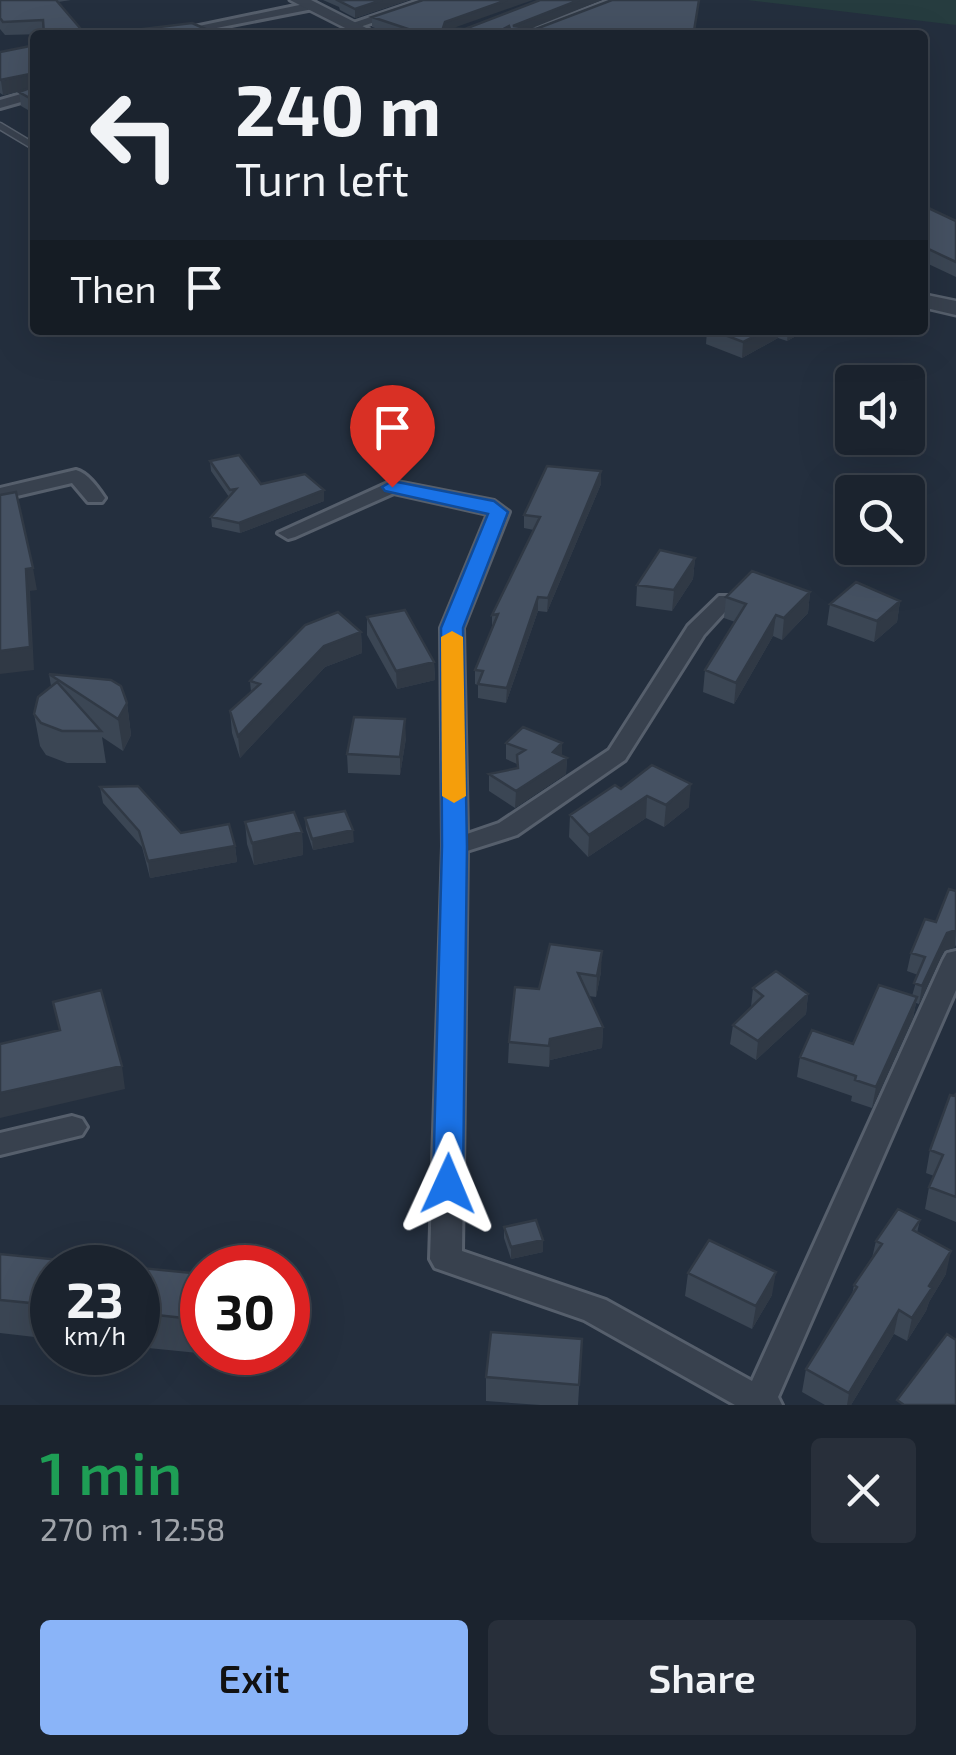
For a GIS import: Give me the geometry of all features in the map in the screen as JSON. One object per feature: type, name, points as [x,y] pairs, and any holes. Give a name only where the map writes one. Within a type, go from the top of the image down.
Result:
[{"type":"street","points":[[350,26],[433,0]]},
{"type":"street","points":[[537,30],[622,0]]},
{"type":"street","points":[[184,30],[306,3],[360,30]]},
{"type":"street","points":[[0,104],[30,95]]},
{"type":"street","points":[[928,301],[956,308]]},
{"type":"street","points":[[0,494],[76,476],[96,498]]},
{"type":"street","points":[[288,533],[392,487],[487,505],[498,512],[452,628],[455,846],[446,1258],[594,1310],[762,1403],[956,960]]},
{"type":"street","points":[[455,846],[508,829],[617,755],[696,631],[726,600]]},
{"type":"street","points":[[0,1144],[72,1126]]},
{"type":"lane","points":[[0,126],[30,144]]},
{"type":"green space","points":[[747,0],[956,0],[956,25]]},
{"type":"building","points":[[0,0],[56,0],[82,30],[44,30],[43,20],[3,22]]},
{"type":"building","points":[[382,0],[355,9],[339,1]]},
{"type":"building","points":[[423,0],[507,0],[445,22],[443,28],[465,29],[540,0],[579,0],[513,26],[536,29],[612,0],[699,0],[694,30],[510,30],[509,26],[501,30],[411,30],[372,17]]},
{"type":"building","points":[[192,23],[208,30],[135,30]]},
{"type":"building","points":[[30,46],[30,74],[0,80],[0,52]]},
{"type":"building","points":[[928,208],[956,221],[956,262],[928,249]]},
{"type":"building","points":[[725,335],[756,335],[743,342]]},
{"type":"building","points":[[239,455],[261,484],[305,474],[324,490],[239,523],[211,517],[236,489],[230,490],[210,461]]},
{"type":"building","points":[[547,466],[601,471],[548,598],[538,597],[507,688],[478,684],[483,671],[475,670],[498,614],[492,615],[540,517],[524,515]]},
{"type":"building","points":[[16,492],[33,568],[26,569],[30,647],[0,651],[0,495]]},
{"type":"building","points":[[660,550],[695,558],[674,590],[637,585]]},
{"type":"building","points":[[752,571],[810,592],[784,618],[776,615],[736,683],[705,670],[746,604],[726,597]]},
{"type":"building","points":[[856,582],[900,601],[877,621],[830,604]]},
{"type":"building","points":[[405,610],[434,662],[396,671],[367,617]]},
{"type":"building","points":[[338,612],[361,632],[324,646],[238,736],[230,711],[260,684],[250,681],[305,625]]},
{"type":"building","points":[[49,674],[111,680],[121,686],[127,703],[118,719]]},
{"type":"building","points":[[57,682],[101,731],[62,731],[41,723],[34,714],[38,697]]},
{"type":"building","points":[[354,717],[405,719],[400,757],[347,754]]},
{"type":"building","points":[[523,727],[562,743],[553,752],[567,758],[516,791],[489,774],[518,768],[517,755],[525,750],[506,743]]},
{"type":"building","points":[[652,765],[691,784],[666,805],[647,796],[589,835],[570,815],[615,785],[621,789]]},
{"type":"building","points":[[138,786],[181,833],[229,824],[235,846],[148,861],[139,831],[100,787]]},
{"type":"building","points":[[345,811],[353,830],[312,839],[305,818]]},
{"type":"building","points":[[294,812],[302,832],[252,843],[245,822]]},
{"type":"building","points":[[949,889],[956,891],[956,930],[947,933],[922,986],[914,983],[925,957],[911,953],[925,919],[936,922]]},
{"type":"building","points":[[550,944],[602,951],[597,976],[578,973],[603,1027],[550,1039],[549,1046],[509,1042],[515,987],[539,989]]},
{"type":"building","points":[[776,971],[808,994],[758,1041],[733,1025],[763,996],[753,988]]},
{"type":"building","points":[[879,985],[917,997],[876,1087],[800,1057],[812,1030],[853,1044]]},
{"type":"building","points":[[101,990],[122,1066],[0,1093],[0,1044],[60,1030],[53,1002]]},
{"type":"building","points":[[956,1093],[956,1197],[929,1187],[943,1155],[930,1150],[950,1095]]},
{"type":"building","points":[[898,1209],[920,1220],[913,1230],[951,1251],[912,1318],[899,1310],[849,1393],[806,1369],[882,1244],[876,1241]]},
{"type":"building","points":[[536,1220],[543,1240],[511,1247],[504,1227]]},
{"type":"building","points":[[709,1240],[776,1272],[756,1306],[688,1273]]},
{"type":"building","points":[[0,1254],[30,1257],[30,1303],[0,1300]]},
{"type":"building","points":[[160,1270],[180,1272],[180,1318],[160,1315]]},
{"type":"building","points":[[491,1332],[582,1339],[579,1385],[486,1377]]},
{"type":"building","points":[[947,1334],[956,1340],[956,1405],[904,1405],[897,1400]]},
{"type":"slow traffic","points":[[452,637],[454,796]]},
{"type":"route","points":[[392,487],[487,505],[498,512],[452,628],[455,846],[448,1184]]}]
